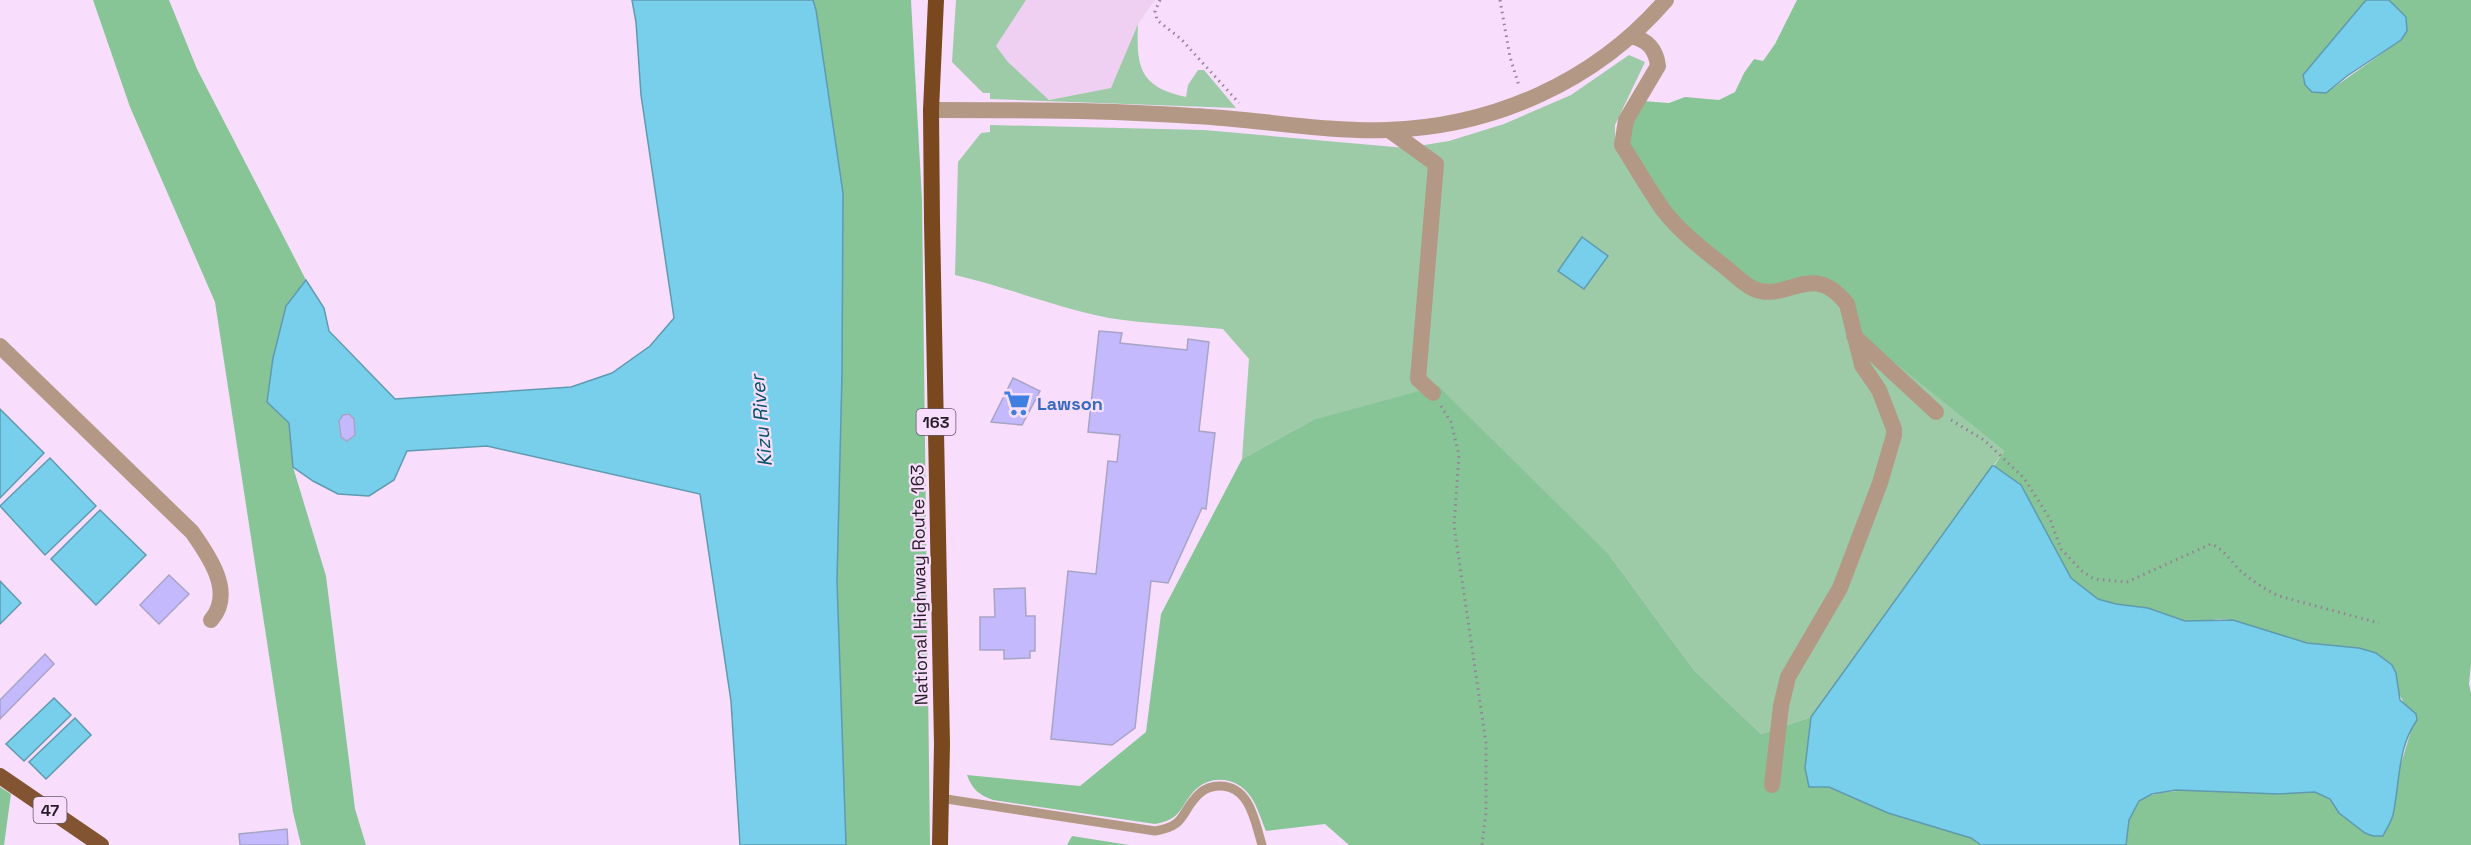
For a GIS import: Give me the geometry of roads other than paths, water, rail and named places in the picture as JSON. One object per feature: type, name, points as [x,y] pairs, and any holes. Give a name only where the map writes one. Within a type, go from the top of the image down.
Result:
[{"type":"highway","name":"National Highway Route 163","points":[[936,0],[931,110],[942,744],[940,845]]},
{"type":"main road","name":"47","points":[[0,776],[100,845]]},
{"type":"street","points":[[931,110],[1104,110],[1389,130],[1452,123],[1524,103],[1562,84],[1598,63],[1631,36],[1666,0]]},
{"type":"street","points":[[1631,36],[1649,44],[1657,57],[1658,66],[1626,120],[1622,145],[1666,213],[1708,253],[1753,288],[1775,291],[1810,283],[1834,290],[1846,304],[1862,365],[1879,390],[1894,429],[1880,483],[1840,588],[1788,677],[1781,706],[1772,785]]},
{"type":"street","points":[[1389,130],[1436,164],[1418,379],[1433,393]]},
{"type":"street","points":[[1854,335],[1936,412]]},
{"type":"street","points":[[0,346],[192,532],[209,556],[217,574],[220,591],[219,608],[211,620]]},
{"type":"lane","points":[[940,798],[1155,831],[1173,826],[1182,819],[1198,795],[1205,790],[1222,786],[1237,791],[1248,803],[1262,845]]},
{"type":"water","name":"Kizu River","points":[[632,0],[813,0],[816,10],[843,193],[837,581],[846,845],[740,845],[731,701],[700,494],[487,446],[407,451],[394,480],[369,496],[338,494],[293,467],[289,423],[267,402],[273,358],[286,306],[306,280],[324,308],[329,331],[395,399],[571,387],[612,373],[650,346],[674,318],[641,95],[636,22]]},
{"type":"water","points":[[2366,0],[2389,0],[2406,17],[2407,31],[2401,40],[2326,93],[2312,92],[2305,85],[2303,75]]},
{"type":"water","points":[[1582,237],[1608,256],[1584,289],[1558,271]]},
{"type":"water","points":[[0,409],[44,453],[0,498]]},
{"type":"water","points":[[50,458],[96,506],[45,555],[0,506]]},
{"type":"water","points":[[1992,466],[2021,485],[2071,578],[2098,599],[2148,608],[2185,621],[2233,620],[2307,643],[2359,648],[2376,653],[2392,665],[2396,673],[2400,700],[2416,714],[2417,720],[2402,754],[2393,815],[2383,836],[2365,833],[2339,813],[2330,799],[2315,792],[2278,794],[2176,790],[2152,794],[2139,801],[2129,820],[2126,845],[1981,845],[1971,838],[1888,813],[1829,787],[1809,787],[1805,768],[1811,717]]},
{"type":"water","points":[[100,510],[146,555],[96,605],[51,559]]},
{"type":"water","points":[[0,581],[21,603],[0,624]]},
{"type":"water","points":[[54,698],[71,715],[24,761],[6,744]]},
{"type":"water","points":[[75,718],[91,735],[46,779],[29,762]]},
{"type":"place","name":"Lawson","points":[[1017,403]]}]
